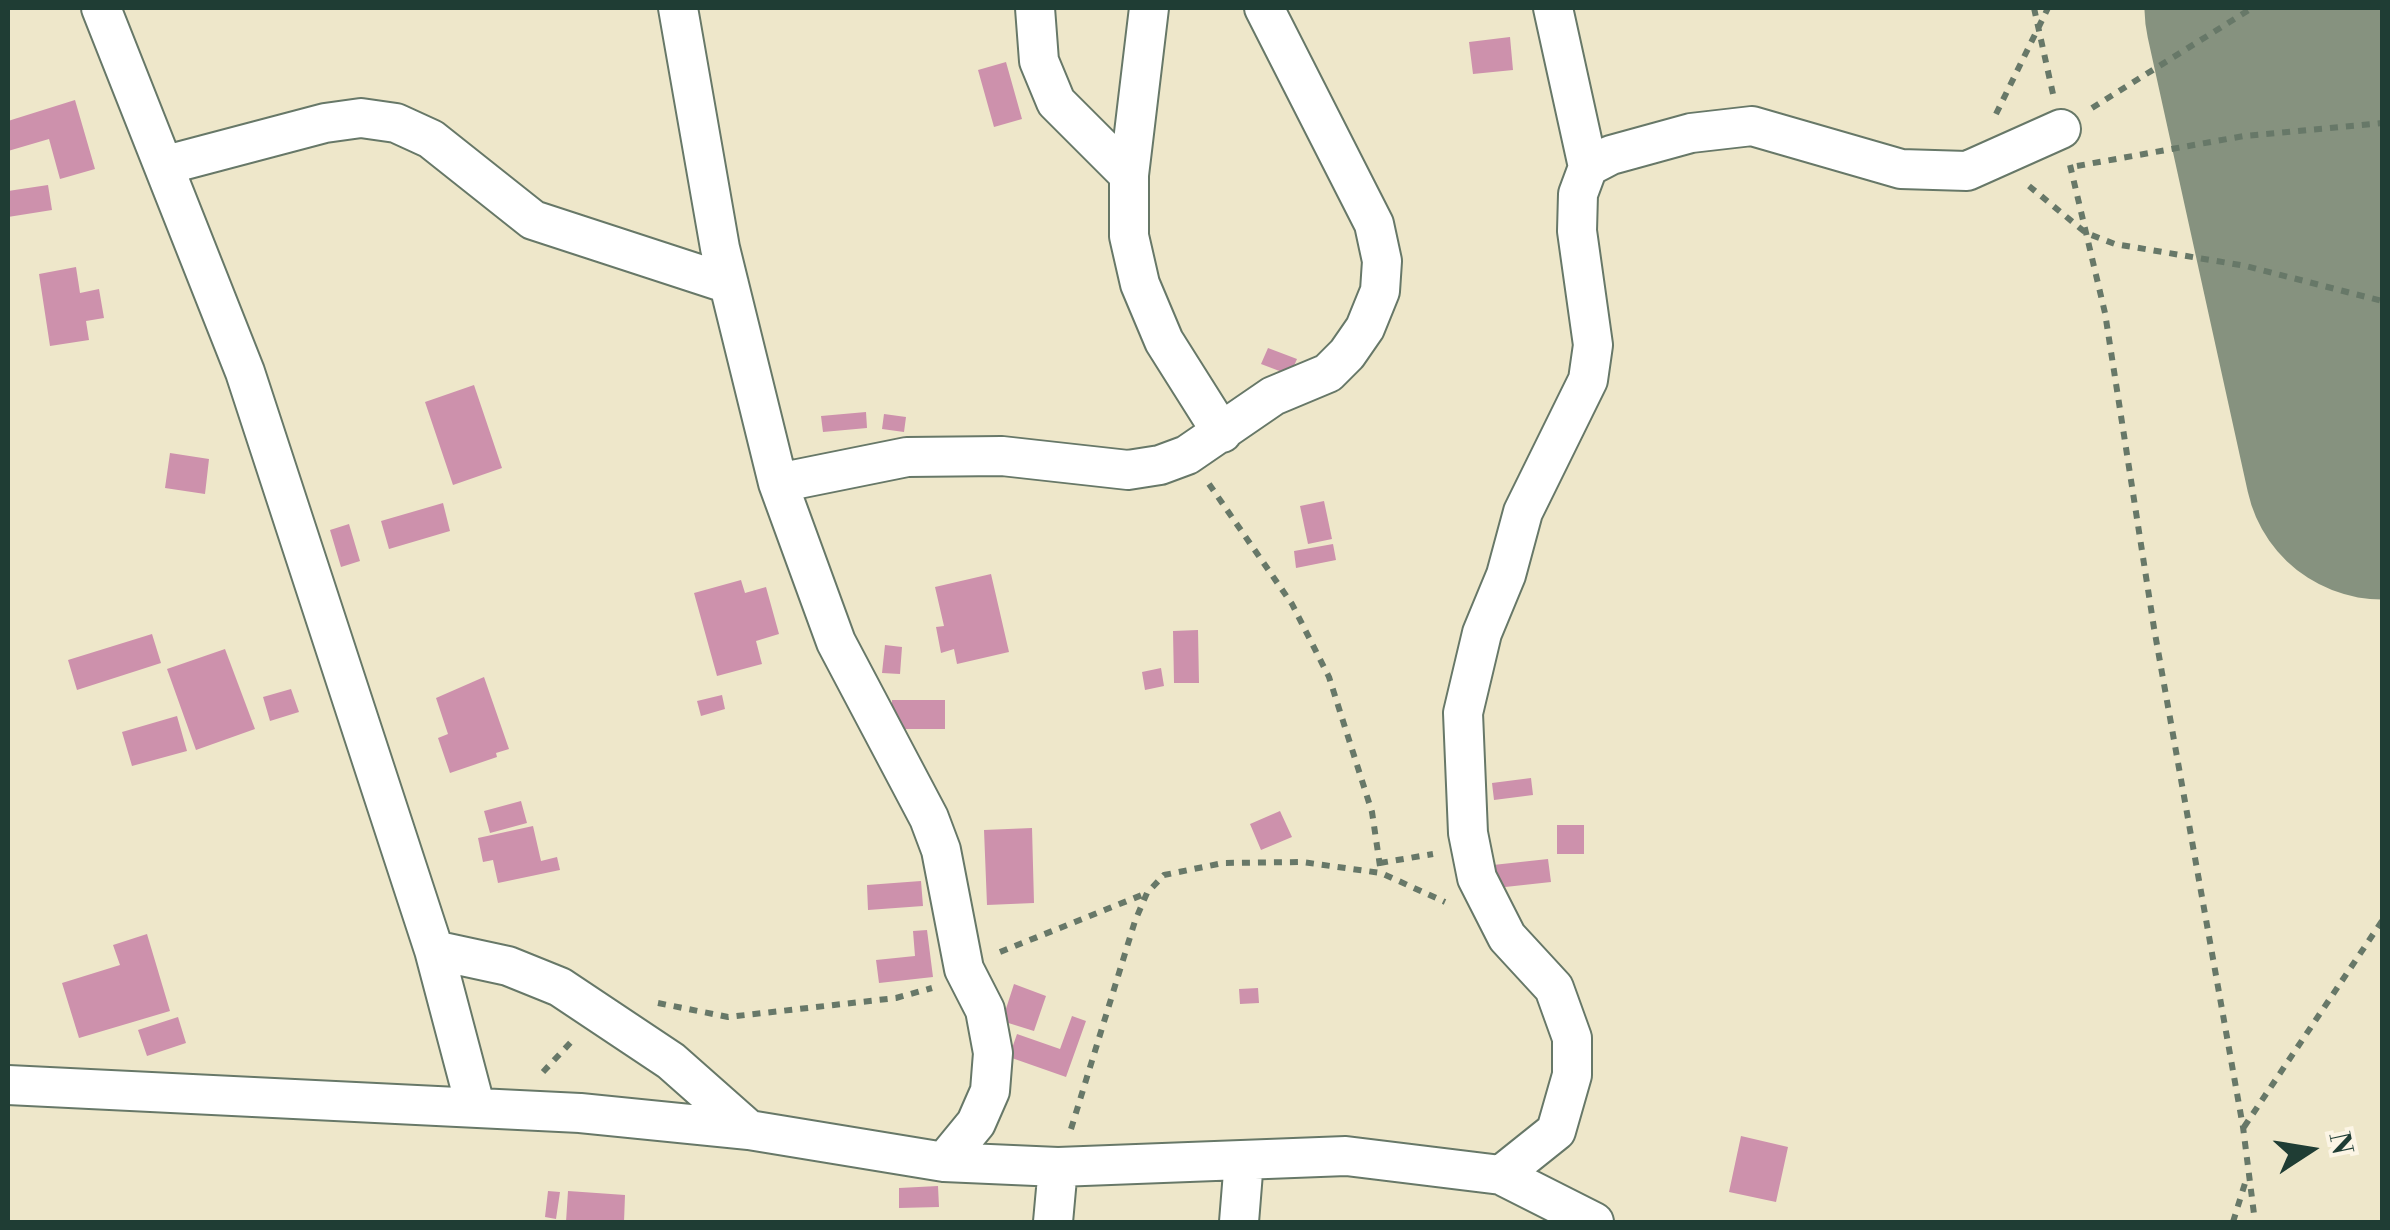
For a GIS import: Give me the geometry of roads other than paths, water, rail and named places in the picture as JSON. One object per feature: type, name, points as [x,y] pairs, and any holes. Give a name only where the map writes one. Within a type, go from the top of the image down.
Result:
[{"type":"street","points":[[101,8],[245,372],[434,950],[475,1105]]},
{"type":"street","points":[[678,8],[729,284],[778,483],[836,642],[929,818],[941,850],[964,969],[985,1010],[992,1053],[990,1091],[976,1123],[944,1162]]},
{"type":"street","points":[[1034,8],[1039,60],[1056,102],[1130,175]]},
{"type":"street","points":[[1149,8],[1130,175],[1130,236],[1140,284],[1164,341],[1222,433]]},
{"type":"street","points":[[778,483],[907,458],[1002,456],[1128,470],[1187,455],[1273,396],[1328,373],[1365,328],[1380,290],[1382,261],[1374,224],[1264,8]]},
{"type":"street","points":[[1501,1175],[1556,1131],[1572,1075],[1572,1038],[1554,988],[1507,937],[1477,878],[1468,833],[1464,713],[1482,633],[1506,574],[1523,512],[1588,380],[1593,345],[1577,232],[1578,194],[1588,167],[1552,8]]},
{"type":"street","points":[[166,166],[326,123],[362,118],[396,123],[431,139],[532,220],[729,284]]},
{"type":"street","points":[[1588,167],[1611,155],[1675,138],[1752,126],[1902,170],[1967,171],[2061,129]]},
{"type":"street","points":[[434,950],[508,966],[560,987],[671,1061],[749,1130]]},
{"type":"street","points":[[8,1085],[515,1108],[749,1130],[944,1162],[1058,1167],[1346,1156],[1501,1175],[1594,1222]]},
{"type":"street","points":[[1239,1222],[1244,1160]]},
{"type":"street","points":[[1053,1222],[1058,1167]]}]
